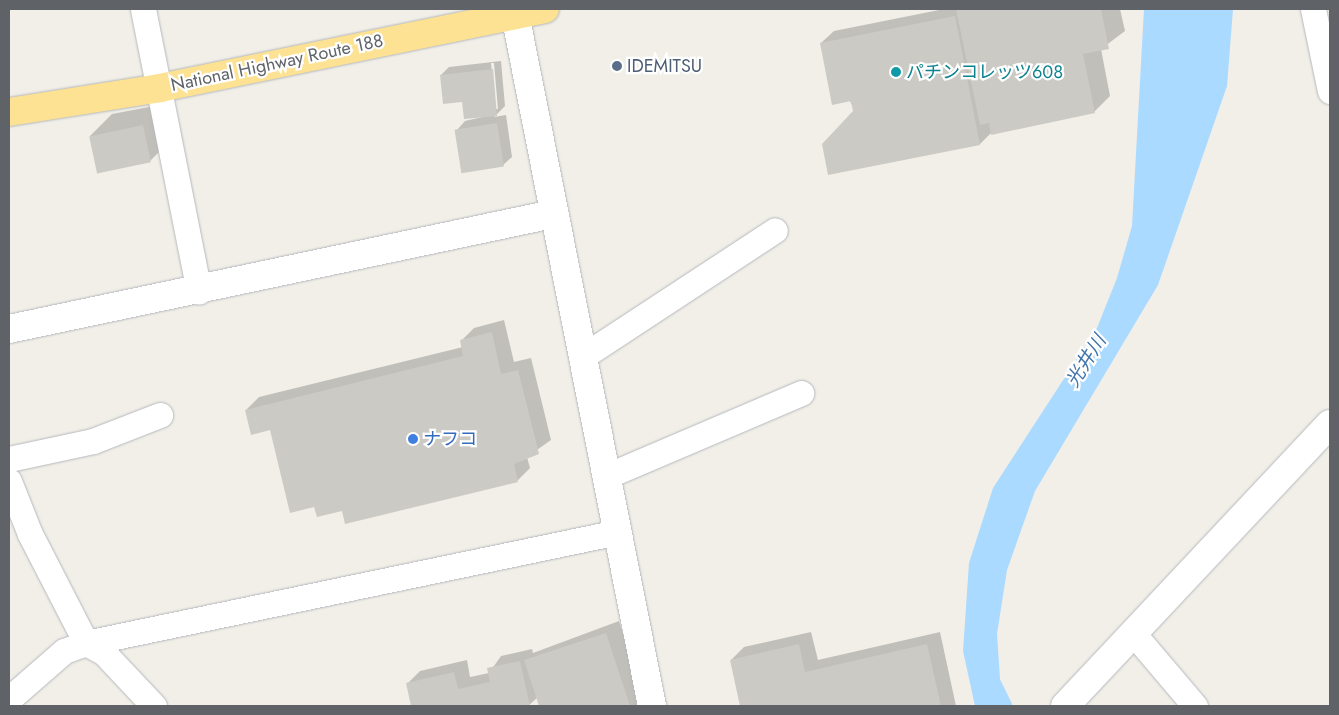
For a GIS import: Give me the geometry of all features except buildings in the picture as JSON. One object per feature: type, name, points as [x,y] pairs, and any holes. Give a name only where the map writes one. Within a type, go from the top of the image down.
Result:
[{"type":"highway","name":"National Highway Route 188","points":[[9,112],[160,88],[515,12],[545,9]]},
{"type":"street","points":[[143,9],[199,291]]},
{"type":"street","points":[[1314,9],[1330,91]]},
{"type":"street","points":[[515,12],[553,214],[585,355],[609,475],[618,532],[652,706]]},
{"type":"street","points":[[9,329],[199,291],[553,214]]},
{"type":"street","points":[[585,355],[776,230]]},
{"type":"street","points":[[609,475],[801,392]]},
{"type":"street","points":[[9,459],[93,441],[160,415]]},
{"type":"street","points":[[1065,706],[1328,430]]},
{"type":"street","points":[[9,481],[30,534],[86,643],[104,653],[154,706]]},
{"type":"street","points":[[10,699],[64,651],[86,643],[618,532]]},
{"type":"street","points":[[1133,633],[1195,706]]},
{"type":"water","name":"光井川","points":[[1144,9],[1233,9],[1227,86],[1158,285],[1035,491],[1007,570],[997,634],[1000,679],[1013,706],[975,706],[963,651],[969,563],[993,488],[1097,328],[1117,278],[1132,226]]},
{"type":"place","name":"IDEMITSU","points":[[617,66]]},
{"type":"place","name":"パチンコレッツ６０８","points":[[896,72]]},
{"type":"place","name":"ナフコ","points":[[413,439]]}]
